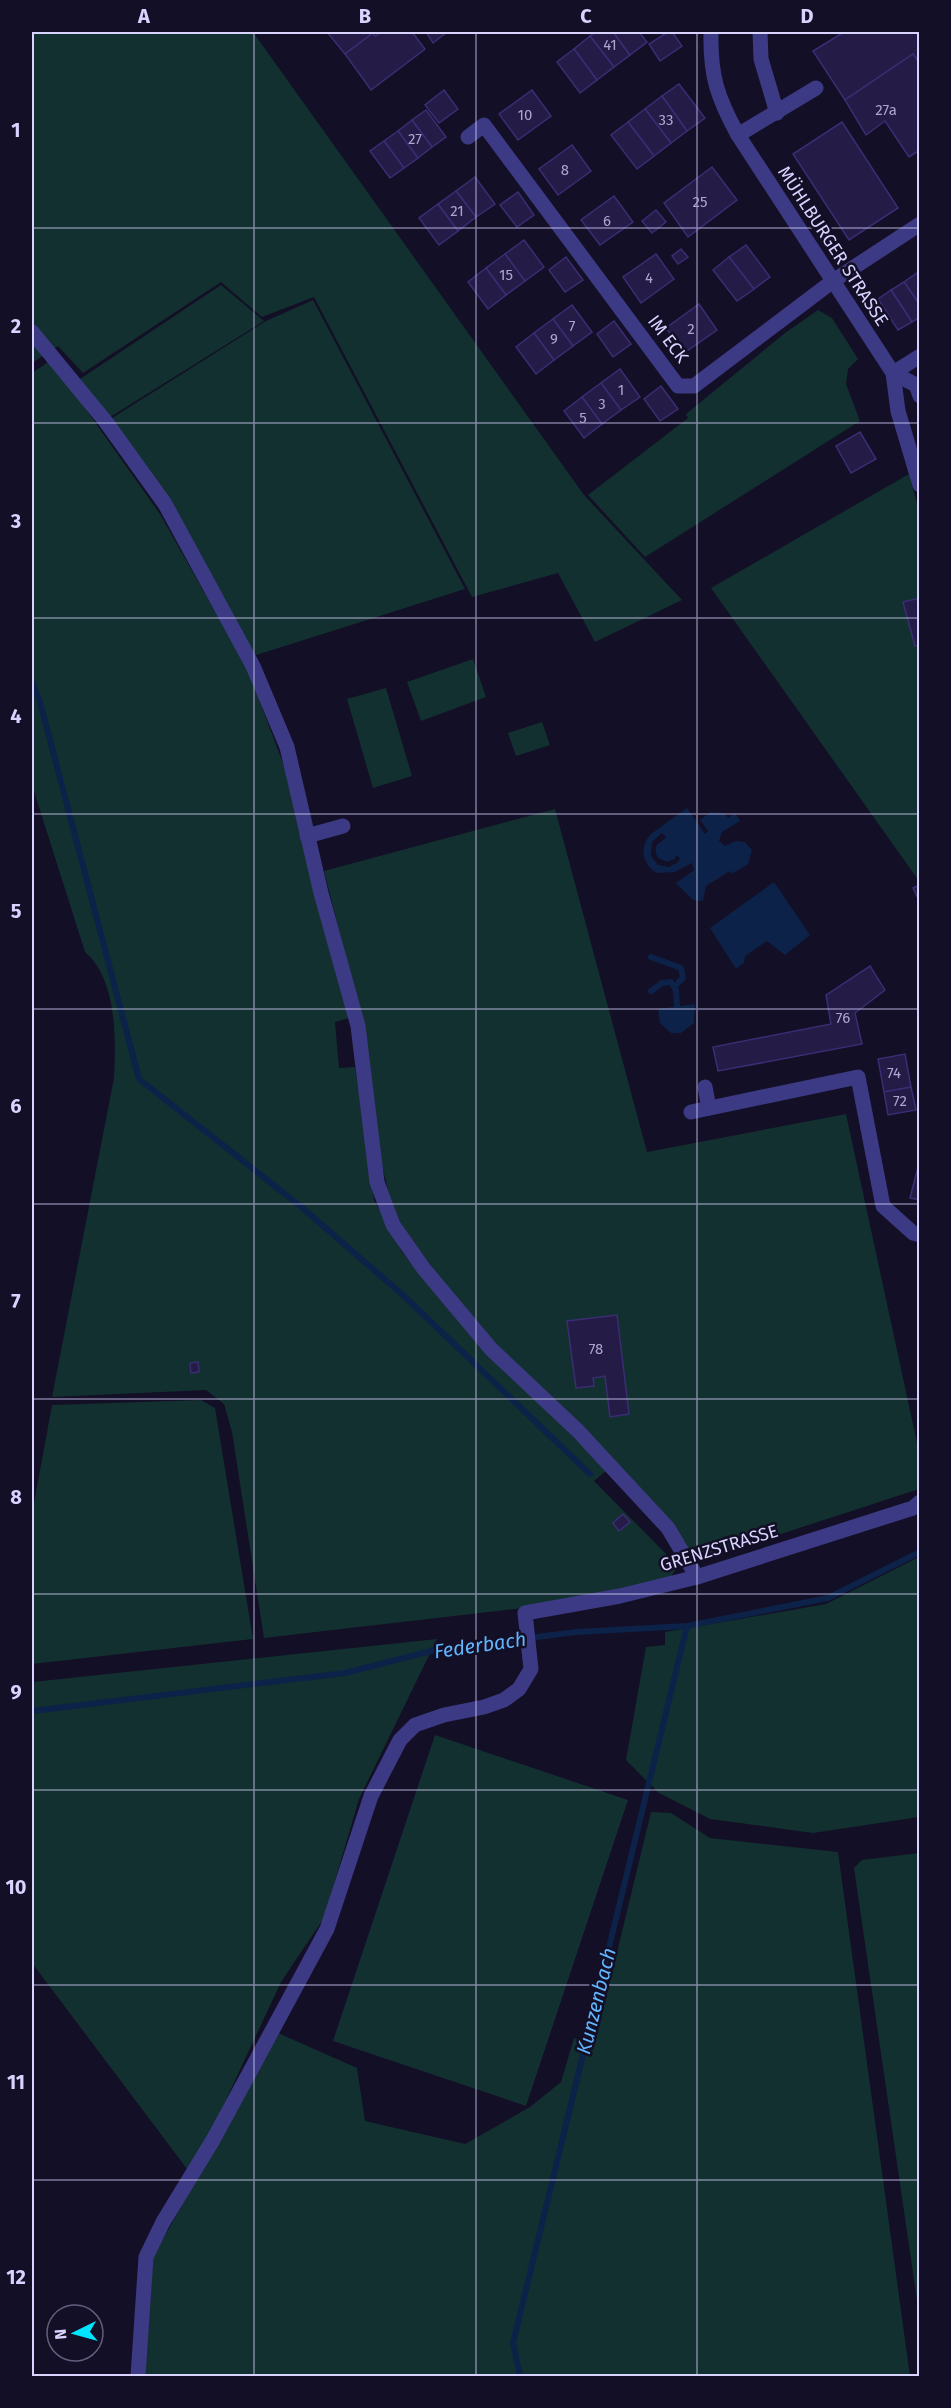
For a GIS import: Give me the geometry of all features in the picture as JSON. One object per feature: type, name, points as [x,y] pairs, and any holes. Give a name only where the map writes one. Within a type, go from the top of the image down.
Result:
[{"type":"street","name":"MÜHLBURGER STRASSE","points":[[711,32],[710,57],[718,99],[738,135],[893,373],[898,411],[920,485]]},
{"type":"street","points":[[760,32],[761,59],[777,113]]},
{"type":"street","points":[[738,135],[816,88]]},
{"type":"street","name":"IM ECK","points":[[468,137],[484,124],[678,386],[694,386],[833,281],[920,224]]},
{"type":"street","points":[[32,332],[106,422],[171,514],[253,666],[287,747],[307,836],[358,1026],[377,1182],[393,1225],[424,1269],[491,1349],[578,1431],[668,1528],[697,1577]]},
{"type":"street","points":[[893,373],[920,356]]},
{"type":"street","points":[[893,373],[916,385],[920,396]]},
{"type":"street","points":[[307,836],[344,826]]},
{"type":"street","points":[[692,1112],[858,1077],[883,1206],[913,1233],[920,1234]]},
{"type":"street","points":[[705,1087],[709,1108]]},
{"type":"street","name":"GRENZSTRASSE","points":[[138,2376],[146,2257],[163,2222],[213,2140],[327,1929],[371,1796],[400,1740],[415,1725],[429,1719],[484,1707],[504,1700],[519,1689],[531,1670],[525,1620],[697,1577],[913,1508],[920,1502]]},
{"type":"green space","points":[[32,32],[253,32],[584,495],[682,600],[595,642],[558,573],[472,597],[314,297],[262,317],[221,282],[83,373],[58,346],[32,363]]},
{"type":"green space","points":[[221,285],[264,321],[107,419],[77,381]]},
{"type":"green space","points":[[313,300],[465,589],[253,656],[109,420],[266,321]]},
{"type":"green space","points":[[818,310],[832,318],[858,359],[848,369],[846,384],[860,421],[645,557],[588,495],[688,418],[686,414],[785,333]]},
{"type":"green space","points":[[51,360],[160,514],[248,670],[287,774],[349,1018],[335,1022],[339,1068],[355,1067],[374,1200],[402,1252],[476,1342],[607,1470],[594,1481],[678,1566],[670,1578],[579,1599],[523,1608],[264,1638],[232,1432],[224,1404],[206,1390],[52,1397],[114,1078],[115,1046],[109,993],[96,964],[85,952],[32,785],[32,373]]},
{"type":"green space","points":[[909,474],[920,514],[919,881],[711,588]]},
{"type":"green space","points":[[473,659],[486,697],[421,721],[407,682]]},
{"type":"green space","points":[[386,688],[412,776],[373,788],[347,699]]},
{"type":"green space","points":[[542,722],[550,745],[516,756],[508,733]]},
{"type":"green space","points":[[555,809],[647,1152],[846,1114],[919,1452],[919,1489],[692,1563],[467,1316],[394,1215],[380,1157],[363,1024],[324,871]]},
{"type":"green space","points":[[201,1400],[215,1408],[253,1639],[32,1664],[32,1514],[52,1405]]},
{"type":"green space","points":[[919,1557],[919,1817],[813,1833],[710,1819],[659,1793],[626,1760],[646,1647],[665,1645],[665,1632],[826,1604]]},
{"type":"green space","points":[[437,1639],[359,1799],[324,1918],[281,1982],[204,2147],[187,2169],[32,1963],[32,1682]]},
{"type":"green space","points":[[435,1735],[628,1800],[526,2106],[333,2041]]},
{"type":"green space","points":[[651,1812],[671,1813],[710,1838],[838,1852],[910,2376],[145,2376],[153,2257],[278,2033],[357,2068],[365,2121],[465,2144],[530,2107],[561,2082],[574,2038],[595,2043]]},
{"type":"green space","points":[[920,1853],[919,2314],[854,1868],[862,1860]]},
{"type":"water","points":[[687,808],[705,834],[708,831],[700,820],[711,812],[724,813],[728,818],[735,813],[740,821],[722,832],[719,841],[725,846],[736,841],[745,842],[752,850],[748,864],[732,874],[730,871],[706,886],[703,901],[693,900],[676,883],[694,870],[692,863],[675,872],[657,873],[648,865],[644,850],[651,834]],"holes":[[[662,833],[666,837],[656,847],[658,858],[667,862],[675,859],[676,855],[680,858],[678,862],[669,867],[658,865],[651,856],[652,842]]]},
{"type":"water","points":[[774,882],[810,935],[785,955],[767,941],[745,956],[744,963],[736,969],[710,928]]},
{"type":"water","points":[[695,1004],[694,1023],[681,1033],[671,1033],[660,1023],[658,1009]]},
{"type":"building","points":[[327,32],[372,32],[373,33],[345,54]]},
{"type":"building","points":[[382,32],[412,32],[425,49],[371,90],[345,54],[373,33],[375,36]]},
{"type":"building","points":[[426,32],[447,32],[433,43]]},
{"type":"building","points":[[596,32],[613,32],[630,55],[614,67],[590,36]]},
{"type":"building","points":[[613,32],[639,32],[647,42],[630,55]]},
{"type":"building","points":[[668,32],[672,32],[682,46],[660,61],[649,44]]},
{"type":"building","points":[[844,32],[920,32],[920,64],[913,54],[845,100],[813,51]]},
{"type":"building","points":[[590,36],[614,67],[597,80],[574,49]]},
{"type":"building","points":[[574,49],[597,80],[580,93],[557,62]]},
{"type":"building","points":[[913,54],[920,64],[920,150],[909,157],[885,121],[866,135],[845,100]]},
{"type":"building","points":[[679,84],[705,118],[687,131],[662,96]]},
{"type":"building","points":[[444,90],[458,109],[439,123],[425,105]]},
{"type":"building","points":[[532,90],[551,116],[518,140],[499,114]]},
{"type":"building","points":[[662,96],[687,131],[671,143],[645,109]]},
{"type":"building","points":[[645,109],[671,143],[654,156],[628,122]]},
{"type":"building","points":[[426,110],[446,137],[432,147],[412,120]]},
{"type":"building","points":[[412,120],[432,147],[418,158],[398,131]]},
{"type":"building","points":[[628,122],[654,156],[637,169],[611,135]]},
{"type":"building","points":[[842,122],[898,208],[849,240],[793,154]]},
{"type":"building","points":[[398,131],[418,158],[404,168],[384,141]]},
{"type":"building","points":[[384,141],[404,168],[390,178],[370,151]]},
{"type":"building","points":[[572,145],[591,171],[558,195],[539,169]]},
{"type":"building","points":[[712,167],[737,200],[688,237],[664,203]]},
{"type":"building","points":[[475,177],[495,204],[476,217],[456,191]]},
{"type":"building","points":[[456,191],[476,217],[458,231],[438,204]]},
{"type":"building","points":[[518,192],[534,215],[517,227],[500,205]]},
{"type":"building","points":[[614,196],[633,222],[600,245],[581,220]]},
{"type":"building","points":[[438,204],[458,231],[439,245],[419,218]]},
{"type":"building","points":[[656,210],[666,222],[652,233],[642,221]]},
{"type":"building","points":[[524,240],[544,267],[525,281],[505,254]]},
{"type":"building","points":[[746,245],[770,277],[754,289],[729,257]]},
{"type":"building","points":[[681,249],[688,257],[678,264],[672,256]]},
{"type":"building","points":[[505,254],[525,281],[506,295],[486,268]]},
{"type":"building","points":[[656,254],[674,279],[641,303],[623,277]]},
{"type":"building","points":[[566,257],[583,280],[565,292],[549,270]]},
{"type":"building","points":[[729,257],[754,289],[737,301],[713,270]]},
{"type":"building","points":[[486,268],[506,295],[488,309],[468,282]]},
{"type":"building","points":[[917,273],[920,276],[920,305],[904,282]]},
{"type":"building","points":[[904,282],[920,305],[920,317],[912,322],[891,290]]},
{"type":"building","points":[[891,290],[912,322],[898,330],[878,299]]},
{"type":"building","points":[[699,304],[717,330],[684,353],[666,328]]},
{"type":"building","points":[[572,305],[592,332],[573,346],[553,319]]},
{"type":"building","points":[[553,319],[573,346],[554,360],[534,333]]},
{"type":"building","points":[[614,321],[631,344],[613,357],[597,334]]},
{"type":"building","points":[[534,333],[554,360],[536,374],[516,347]]},
{"type":"building","points":[[620,369],[640,397],[621,410],[601,383]]},
{"type":"building","points":[[601,383],[621,410],[602,424],[582,397]]},
{"type":"building","points":[[661,386],[678,409],[660,421],[644,399]]},
{"type":"building","points":[[582,397],[602,424],[584,438],[564,411]]},
{"type":"building","points":[[860,432],[876,459],[851,473],[836,446]]},
{"type":"building","points":[[920,598],[920,645],[915,646],[903,602]]},
{"type":"building","points":[[920,885],[920,903],[913,888]]},
{"type":"building","points":[[870,966],[885,990],[855,1013],[862,1044],[718,1071],[713,1047],[831,1024],[826,995]]},
{"type":"building","points":[[905,1054],[911,1087],[884,1092],[878,1059]]},
{"type":"building","points":[[911,1087],[916,1110],[888,1115],[884,1092]]},
{"type":"building","points":[[918,1167],[920,1168],[920,1200],[910,1198]]},
{"type":"building","points":[[617,1315],[629,1414],[610,1417],[605,1376],[593,1378],[594,1386],[576,1388],[567,1321]]},
{"type":"building","points":[[198,1362],[199,1372],[191,1373],[190,1363]]},
{"type":"building","points":[[623,1514],[630,1522],[619,1531],[613,1523]]},
{"type":"waterway","points":[[32,682],[40,702],[139,1079],[299,1205],[404,1296],[590,1474]]},
{"type":"waterway","points":[[651,957],[681,968],[683,978],[675,986]]},
{"type":"waterway","points":[[651,991],[662,983],[671,982],[676,990],[677,1006]]},
{"type":"waterway","name":"Federbach","points":[[32,1711],[345,1673],[439,1649],[577,1632],[687,1626],[828,1598],[920,1552]]},
{"type":"waterway","name":"Kunzenbach","points":[[520,2376],[513,2343],[687,1626]]}]
